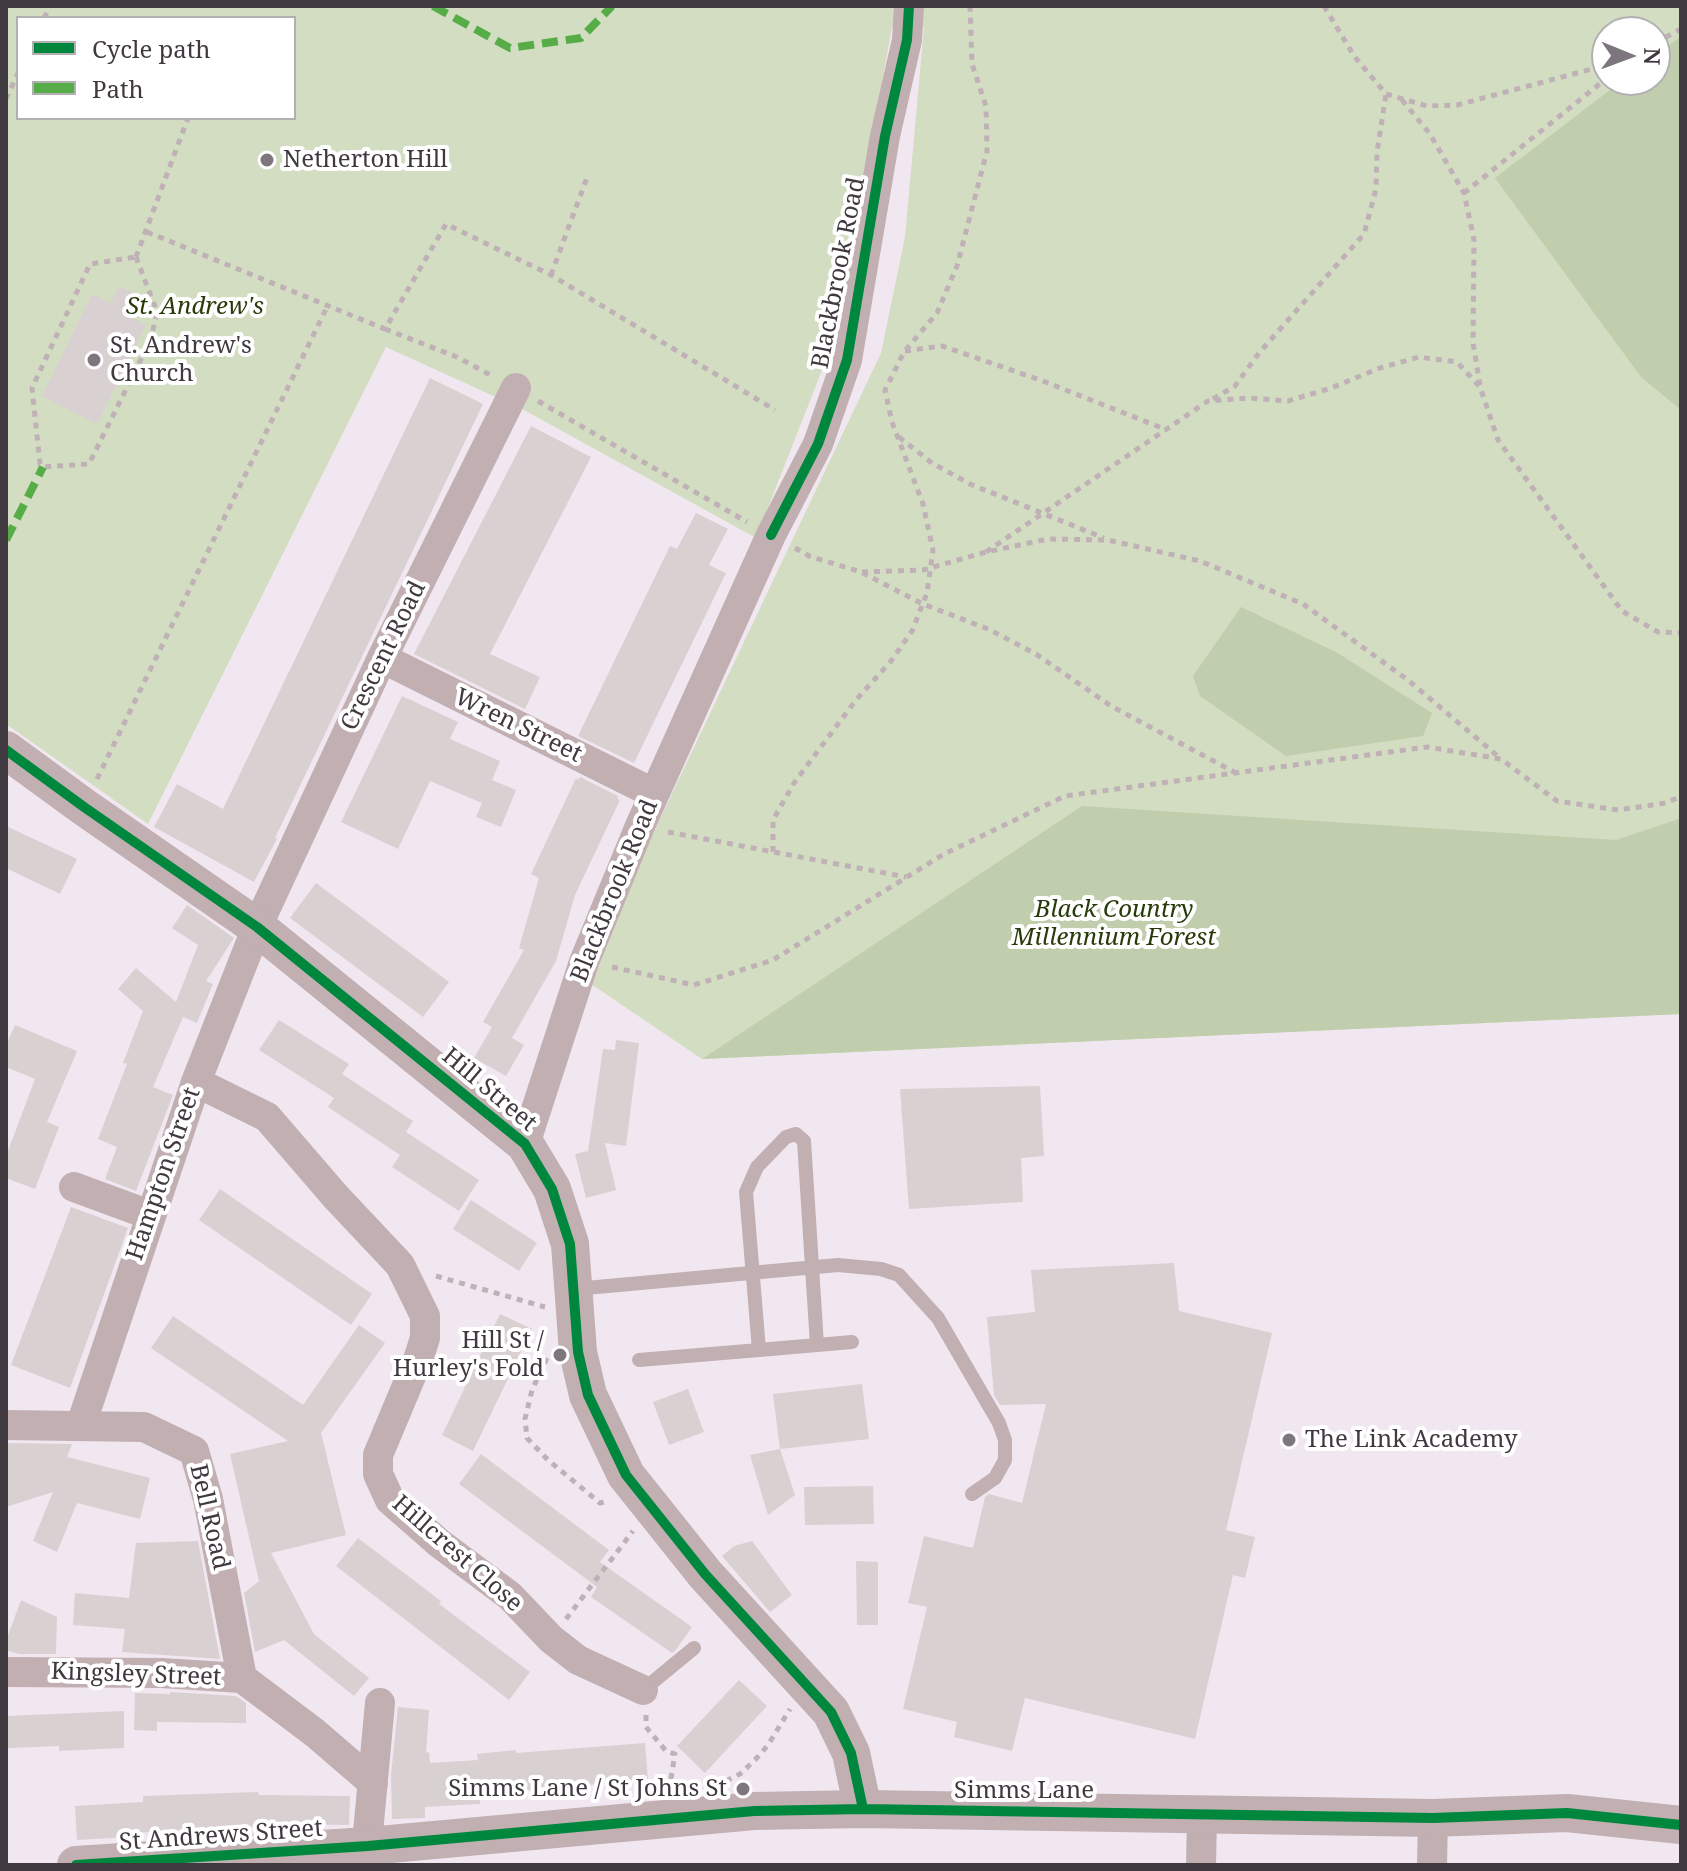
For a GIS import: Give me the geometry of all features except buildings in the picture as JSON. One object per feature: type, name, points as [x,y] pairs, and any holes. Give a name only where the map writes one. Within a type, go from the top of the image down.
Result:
[{"type":"street","name":"Blackbrook Road","points":[[525,1144],[584,962],[653,793],[771,535],[818,444],[847,360],[885,136],[907,40],[909,6]]},
{"type":"street","name":"Crescent Road","points":[[257,927],[382,658],[516,388]]},
{"type":"street","name":"Wren Street","points":[[382,658],[653,793]]},
{"type":"street","name":"Hill Street","points":[[6,750],[257,927],[525,1144],[552,1189],[570,1244],[578,1352],[588,1395],[626,1475],[705,1574],[831,1712],[851,1753],[863,1809]]},
{"type":"street","name":"Hampton Street","points":[[81,1425],[196,1082],[257,927]]},
{"type":"street","name":"Hillcrest Close","points":[[196,1082],[267,1117],[400,1265],[425,1316],[425,1338],[378,1455],[378,1474],[390,1500],[439,1543],[510,1596],[551,1639],[578,1660],[643,1690]]},
{"type":"street","points":[[74,1187],[150,1215]]},
{"type":"street","name":"Bell Road","points":[[6,1425],[144,1427],[194,1451],[211,1512],[242,1678]]},
{"type":"street","name":"Kingsley Street","points":[[6,1672],[161,1673],[242,1678],[315,1733],[373,1783]]},
{"type":"street","points":[[366,1856],[380,1703]]},
{"type":"street","name":"Simms Lane","points":[[366,1856],[754,1811],[1120,1811],[1202,1816],[1433,1818],[1567,1813],[1681,1825]]},
{"type":"street","points":[[1201,1865],[1202,1816]]},
{"type":"street","points":[[1432,1865],[1433,1818]]},
{"type":"street","name":"St Andrews Street","points":[[76,1865],[366,1856]]},
{"type":"lane","points":[[759,1350],[746,1192],[757,1167],[786,1137],[796,1134],[804,1141],[817,1345]]},
{"type":"lane","points":[[575,1299],[753,1273],[838,1265],[881,1269],[899,1275],[938,1318],[999,1423],[1005,1440],[1005,1460],[995,1478],[972,1494]]},
{"type":"lane","points":[[639,1360],[852,1342]]},
{"type":"lane","points":[[643,1690],[694,1648]]},
{"type":"path","points":[[773,852],[773,820],[794,783],[912,631],[927,593],[933,550],[923,504],[898,437],[885,390],[904,352],[937,313],[957,266],[987,151],[986,106],[972,64],[970,6]]},
{"type":"path","points":[[1324,6],[1354,56],[1386,94],[1427,106],[1457,105],[1591,69]]},
{"type":"path","points":[[6,99],[16,77]]},
{"type":"path","points":[[1464,193],[1591,91]]},
{"type":"path","points":[[986,552],[1208,401],[1235,386],[1259,353],[1364,234],[1376,189],[1377,152],[1386,94]]},
{"type":"path","points":[[1401,99],[1430,134],[1464,193],[1474,240],[1473,343],[1480,387],[1498,440],[1622,611],[1658,632],[1681,633]]},
{"type":"path","points":[[136,257],[90,264],[32,388],[40,464],[43,467],[89,464],[151,339],[157,312],[136,257],[187,120]]},
{"type":"path","points":[[551,275],[588,175]]},
{"type":"path","points":[[385,329],[446,224],[551,275],[775,410]]},
{"type":"path","points":[[147,232],[457,357],[809,556],[861,572],[923,604],[988,629],[1036,654],[1111,706],[1238,774]]},
{"type":"path","points":[[84,807],[328,305]]},
{"type":"path","points":[[904,352],[942,346],[994,362],[1167,430]]},
{"type":"path","points":[[1208,401],[1249,398],[1288,401],[1419,357],[1457,362],[1480,387]]},
{"type":"path","points":[[898,437],[932,463],[970,484],[1108,540],[1200,561],[1303,604],[1408,680],[1501,759],[1557,801],[1618,810],[1666,803],[1681,796]]},
{"type":"path","points":[[861,572],[930,568],[1048,539],[1108,540]]},
{"type":"path","points":[[584,962],[694,985],[773,960],[944,854],[1065,796],[1427,747],[1501,759]]},
{"type":"path","points":[[640,826],[907,877]]},
{"type":"path","points":[[400,1265],[556,1310],[575,1299]]},
{"type":"path","points":[[552,1350],[532,1390],[525,1419],[527,1438],[548,1460],[600,1503],[645,1502]]},
{"type":"path","points":[[551,1639],[645,1502]]},
{"type":"path","points":[[718,1785],[740,1774],[768,1745],[804,1684]]},
{"type":"path","points":[[643,1690],[646,1727],[666,1751],[675,1754],[669,1778],[668,1819]]},
{"type":"green space","name":"St. Andrew's","points":[[6,6],[1681,6],[1681,1014],[702,1059],[591,984],[642,857],[881,353],[905,237],[924,27],[892,27],[837,332],[756,538],[524,410],[386,347],[148,824],[6,724]]},
{"type":"green space","points":[[1681,36],[1681,410],[1641,377],[1495,178],[1602,96],[1671,96],[1671,44]]},
{"type":"green space","points":[[1241,607],[1336,652],[1432,713],[1423,736],[1286,756],[1200,696],[1193,676]]},
{"type":"green space","name":"Black Country Millennium Forest","points":[[1082,806],[1616,840],[1681,818],[1681,1014],[702,1059]]},
{"type":"marked path","points":[[433,6],[510,48],[581,38],[612,6]]},
{"type":"marked path","points":[[6,540],[43,467]]},
{"type":"cycle path","points":[[771,535],[818,444],[847,360],[885,136],[907,40],[909,6]]},
{"type":"cycle path","points":[[6,750],[257,927],[525,1144],[552,1189],[570,1244],[578,1352],[588,1395],[626,1475],[705,1574],[831,1712],[851,1753],[863,1809]]},
{"type":"cycle path","points":[[76,1865],[368,1846],[754,1811],[863,1809],[1433,1818],[1567,1813],[1681,1825]]},
{"type":"place","name":"Netherton Hill","points":[[267,160]]},
{"type":"place","name":"St. Andrew's Church","points":[[94,360]]},
{"type":"place","name":"Hill St / Hurley's Fold","points":[[560,1355]]},
{"type":"place","name":"The Link Academy","points":[[1289,1440]]},
{"type":"place","name":"Simms Lane / St Johns St","points":[[743,1789]]}]
